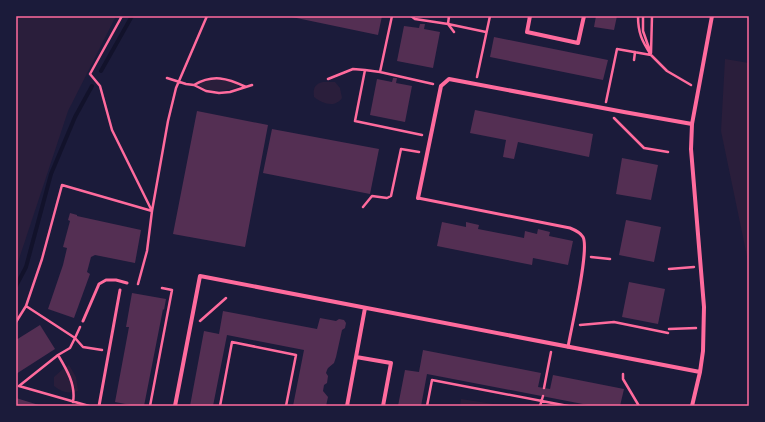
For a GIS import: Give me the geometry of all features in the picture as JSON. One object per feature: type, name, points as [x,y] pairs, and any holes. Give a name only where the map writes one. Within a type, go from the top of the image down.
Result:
[{"type":"street","points":[[530,16],[527,32],[578,43],[584,16]]},
{"type":"street","points":[[692,406],[703,351],[704,307],[691,149],[692,124],[712,16]]},
{"type":"street","points":[[418,198],[441,86],[449,79],[692,124]]},
{"type":"street","points":[[175,406],[200,276],[700,372]]},
{"type":"street","points":[[347,406],[366,308]]},
{"type":"street","points":[[356,357],[391,363],[383,406]]},
{"type":"lane","points":[[418,198],[570,228],[579,233],[584,238],[584,256],[568,347]]},
{"type":"lane","points":[[82,321],[100,284],[106,280],[116,280],[127,283]]},
{"type":"lane","points":[[98,406],[120,290]]},
{"type":"path","points":[[122,16],[90,74],[100,86],[112,130],[152,211]]},
{"type":"path","points":[[138,284],[147,251],[152,211],[168,121],[179,82],[207,16]]},
{"type":"path","points":[[380,72],[392,16]]},
{"type":"path","points":[[411,16],[415,19],[486,32]]},
{"type":"path","points":[[449,16],[448,24],[454,32]]},
{"type":"path","points":[[475,83],[490,16]]},
{"type":"path","points":[[638,16],[638,28],[642,42],[651,56],[667,71],[691,85]]},
{"type":"path","points":[[643,16],[643,31],[651,56]]},
{"type":"path","points":[[651,56],[652,16]]},
{"type":"path","points":[[651,56],[617,49],[604,108],[644,148],[668,152]]},
{"type":"path","points":[[634,60],[635,52]]},
{"type":"path","points":[[328,79],[353,69],[380,72],[441,86]]},
{"type":"path","points":[[365,70],[355,121],[431,137]]},
{"type":"path","points":[[167,78],[194,85],[206,91],[219,93],[230,92],[252,85]]},
{"type":"path","points":[[194,85],[203,80],[220,78],[233,81],[247,87]]},
{"type":"path","points":[[363,207],[372,196],[387,198],[391,196],[401,149],[427,154]]},
{"type":"path","points":[[16,322],[26,306],[42,259],[62,185],[152,211]]},
{"type":"path","points":[[584,256],[610,259]]},
{"type":"path","points":[[669,269],[700,266]]},
{"type":"path","points":[[150,406],[172,290],[162,288]]},
{"type":"path","points":[[196,324],[226,298]]},
{"type":"path","points":[[26,306],[75,338],[83,347],[109,351]]},
{"type":"path","points":[[82,321],[70,348],[58,355],[19,386],[89,406]]},
{"type":"path","points":[[572,325],[614,322],[668,333]]},
{"type":"path","points":[[669,329],[703,328]]},
{"type":"path","points":[[220,406],[232,342],[296,355],[286,406]]},
{"type":"path","points":[[544,388],[553,344]]},
{"type":"path","points":[[58,355],[67,370],[73,385],[73,402]]},
{"type":"path","points":[[623,374],[623,379],[639,406]]},
{"type":"path","points":[[427,406],[432,380],[568,406]]},
{"type":"path","points":[[540,406],[543,396]]},
{"type":"shaded area","points":[[16,16],[116,16],[68,111],[16,268]]},
{"type":"shaded area","points":[[725,59],[749,63],[749,266],[721,131]]},
{"type":"shaded area","points":[[216,79],[226,80],[238,85],[238,87],[217,91],[206,89],[197,84],[202,81]]},
{"type":"shaded area","points":[[323,82],[335,82],[340,88],[342,98],[339,101],[329,104],[321,102],[314,97],[315,87]]},
{"type":"shaded area","points":[[69,365],[76,377],[78,391],[65,392],[54,386],[54,377]]},
{"type":"shaded area","points":[[461,399],[500,405],[500,406],[460,406]]},
{"type":"building","points":[[287,16],[382,16],[378,35]]},
{"type":"building","points":[[596,16],[617,16],[614,30],[594,27]]},
{"type":"building","points":[[420,24],[425,24],[424,29],[440,32],[433,68],[397,61],[404,26],[419,28]]},
{"type":"building","points":[[494,37],[608,60],[603,80],[490,57]]},
{"type":"building","points":[[393,78],[397,78],[396,83],[412,86],[405,122],[370,115],[377,79],[392,82]]},
{"type":"building","points":[[475,110],[593,134],[589,157],[518,142],[514,159],[503,157],[506,140],[470,133]]},
{"type":"building","points":[[197,111],[268,125],[245,247],[173,234]]},
{"type":"building","points":[[272,129],[379,149],[370,194],[263,173]]},
{"type":"building","points":[[622,158],[658,165],[651,200],[616,194]]},
{"type":"building","points":[[70,213],[77,216],[141,230],[135,263],[95,255],[91,257],[87,272],[90,274],[74,318],[48,309],[63,265],[67,248],[63,247],[70,221],[68,220]]},
{"type":"building","points":[[626,220],[661,227],[654,262],[619,255]]},
{"type":"building","points":[[442,222],[466,227],[466,222],[479,225],[478,229],[524,238],[525,231],[537,234],[538,229],[550,232],[549,236],[573,241],[568,265],[533,258],[532,265],[437,246]]},
{"type":"building","points":[[629,282],[665,289],[658,324],[622,317]]},
{"type":"building","points":[[132,293],[166,299],[144,406],[115,402],[129,327],[126,327]]},
{"type":"building","points":[[223,311],[317,329],[320,318],[336,321],[339,319],[344,320],[346,323],[345,328],[342,330],[334,363],[328,368],[326,373],[328,376],[327,383],[324,385],[323,391],[328,397],[326,406],[293,406],[304,350],[227,335],[213,406],[190,406],[204,331],[219,334]]},
{"type":"building","points":[[40,325],[55,349],[16,374],[16,340]]},
{"type":"building","points":[[423,350],[541,373],[538,387],[550,389],[553,375],[624,389],[620,406],[593,406],[427,374],[421,406],[398,406],[405,370],[419,372]]},
{"type":"building","points":[[16,398],[42,406],[16,406]]},
{"type":"waterway","points":[[101,71],[132,16]]},
{"type":"waterway","points":[[16,286],[26,267],[51,174],[75,117],[92,86]]}]
